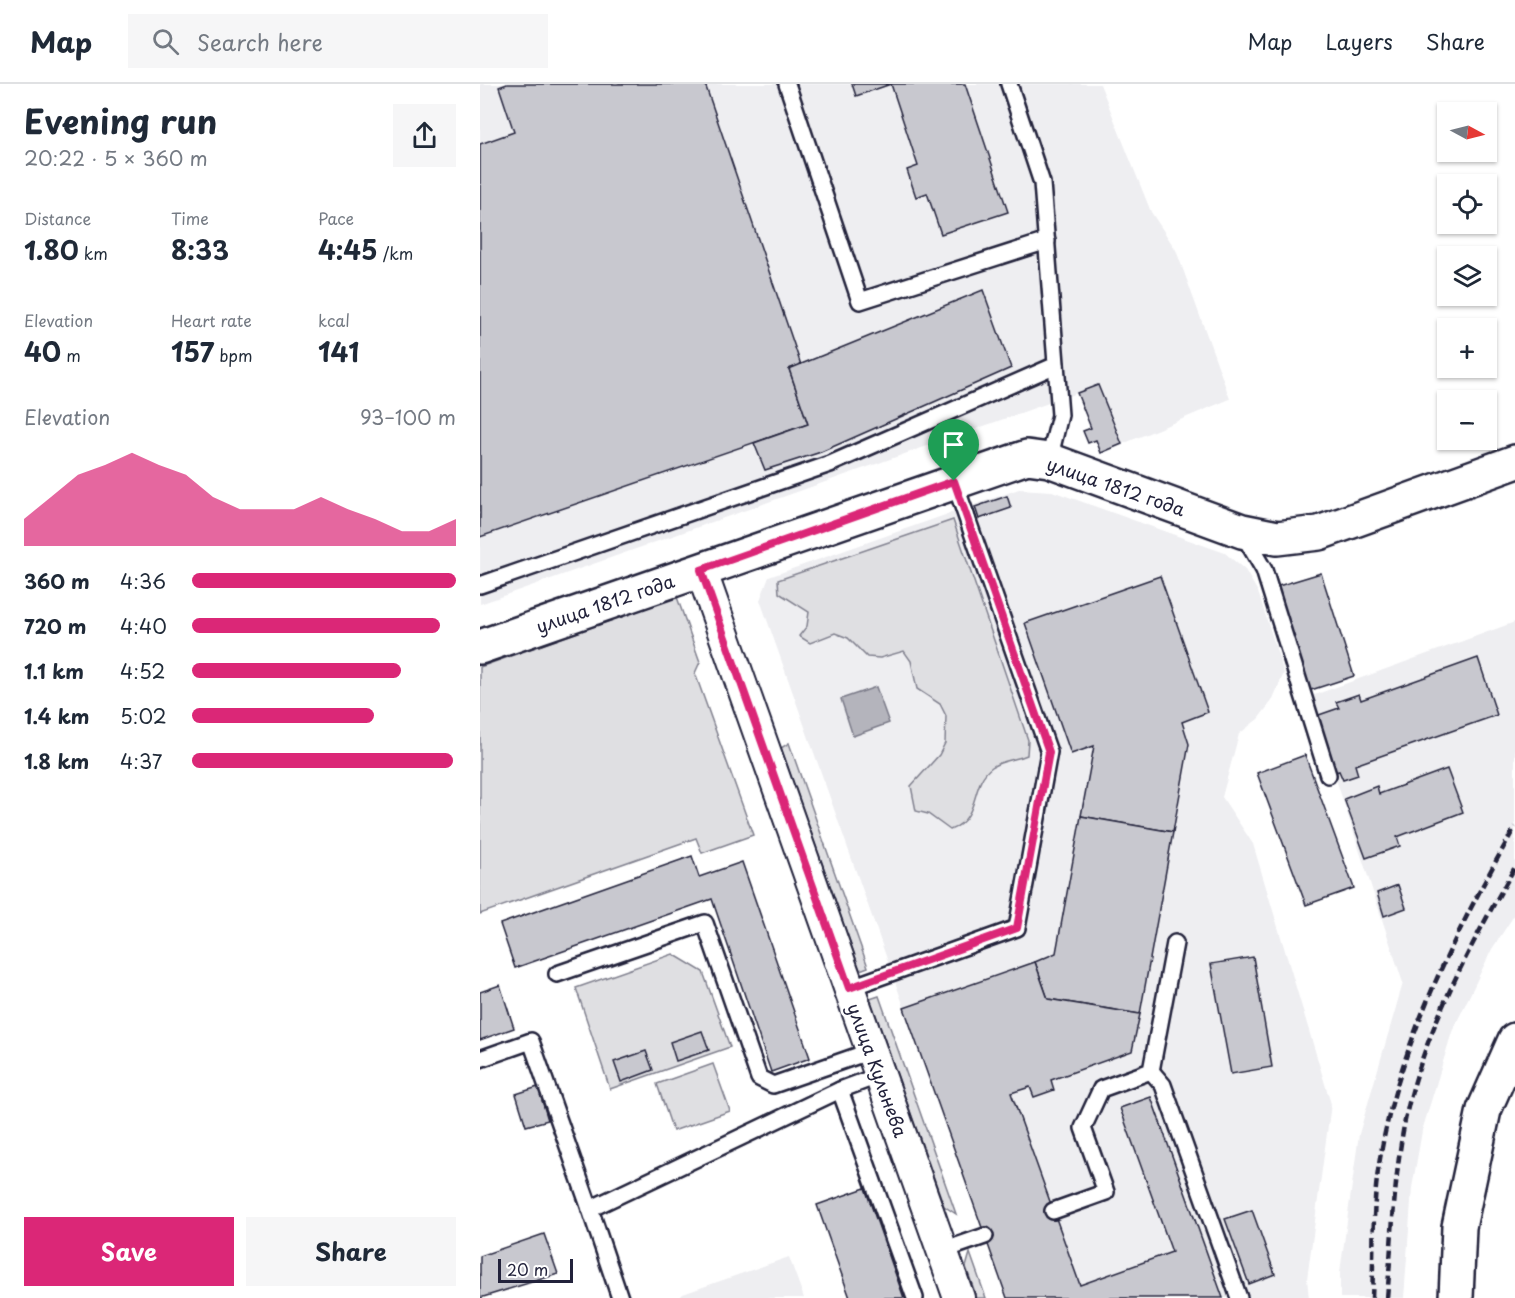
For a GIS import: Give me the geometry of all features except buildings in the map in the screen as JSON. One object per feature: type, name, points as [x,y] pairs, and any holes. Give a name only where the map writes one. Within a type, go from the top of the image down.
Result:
[{"type":"street","name":"улица 1812 года","points":[[480,647],[1013,460],[1027,458],[1049,460],[1242,531],[1277,538],[1319,533],[1515,462]]},
{"type":"street","name":"улица Кульнева","points":[[701,570],[959,1298]]},
{"type":"street","points":[[1456,1298],[1460,1227],[1484,1110],[1515,1040]]},
{"type":"lane","points":[[787,84],[860,302],[1047,241]]},
{"type":"lane","points":[[1009,84],[1042,183],[1060,415],[1049,460]]},
{"type":"lane","points":[[480,585],[830,464],[1056,365]]},
{"type":"lane","points":[[849,988],[1017,928],[1049,752],[954,481]]},
{"type":"lane","points":[[1242,531],[1264,570],[1328,775]]},
{"type":"lane","points":[[557,974],[705,922],[759,1078],[773,1085],[876,1063]]},
{"type":"lane","points":[[1151,1071],[1175,943]]},
{"type":"lane","points":[[480,1059],[531,1041],[620,1298]]},
{"type":"lane","points":[[590,1209],[840,1090],[876,1063]]},
{"type":"lane","points":[[1053,1211],[1106,1192],[1083,1128],[1101,1089],[1151,1071]]},
{"type":"lane","points":[[1151,1071],[1163,1084],[1239,1298]]},
{"type":"lane","points":[[840,1090],[915,1298]]},
{"type":"lane","points":[[942,1251],[985,1236]]},
{"type":"shaded area","points":[[480,84],[1100,84],[1151,212],[1176,250],[1230,399],[1101,453],[1096,440],[1088,443],[1083,431],[1091,427],[1077,393],[480,604]]},
{"type":"shaded area","points":[[1019,489],[1052,491],[1225,553],[1245,570],[1258,592],[1284,673],[1272,701],[1258,719],[1239,734],[1222,797],[1253,844],[1331,1104],[1307,1279],[1309,1298],[1007,1298],[760,600],[769,577]]},
{"type":"shaded area","points":[[953,520],[1028,740],[1027,755],[996,765],[985,774],[967,817],[950,830],[928,814],[916,811],[911,786],[939,755],[945,743],[946,716],[940,704],[917,689],[911,661],[904,651],[880,658],[867,657],[848,638],[835,633],[810,643],[799,636],[807,626],[809,612],[779,593],[778,580]]},
{"type":"shaded area","points":[[677,597],[700,662],[695,673],[753,835],[702,853],[696,838],[480,914],[480,667]]},
{"type":"shaded area","points":[[1515,622],[1515,914],[1492,949],[1452,1032],[1422,1131],[1412,1188],[1404,1298],[1340,1298],[1340,1272],[1359,1134],[1403,983],[1309,697]]},
{"type":"shaded area","points":[[876,687],[889,723],[853,736],[841,699]]},
{"type":"shaded area","points":[[789,743],[868,967],[860,970],[781,748]]},
{"type":"shaded area","points":[[673,954],[703,972],[730,1047],[610,1089],[576,988]]},
{"type":"shaded area","points":[[879,996],[956,1214],[944,1206],[870,999]]},
{"type":"shaded area","points":[[713,1064],[730,1111],[673,1131],[657,1084]]},
{"type":"shaded area","points":[[970,1253],[986,1298],[977,1298],[966,1267]]},
{"type":"shaded area","points":[[789,1257],[804,1298],[679,1298],[683,1294]]},
{"type":"railway","points":[[1372,1298],[1376,1187],[1387,1125],[1399,1080],[1413,1036],[1450,950],[1515,827]]},
{"type":"railway","points":[[1387,1298],[1398,1169],[1411,1095],[1443,1006],[1470,949],[1515,867]]},
{"type":"route","points":[[954,481],[1049,752],[1017,928],[849,988],[701,570],[954,481]]}]
